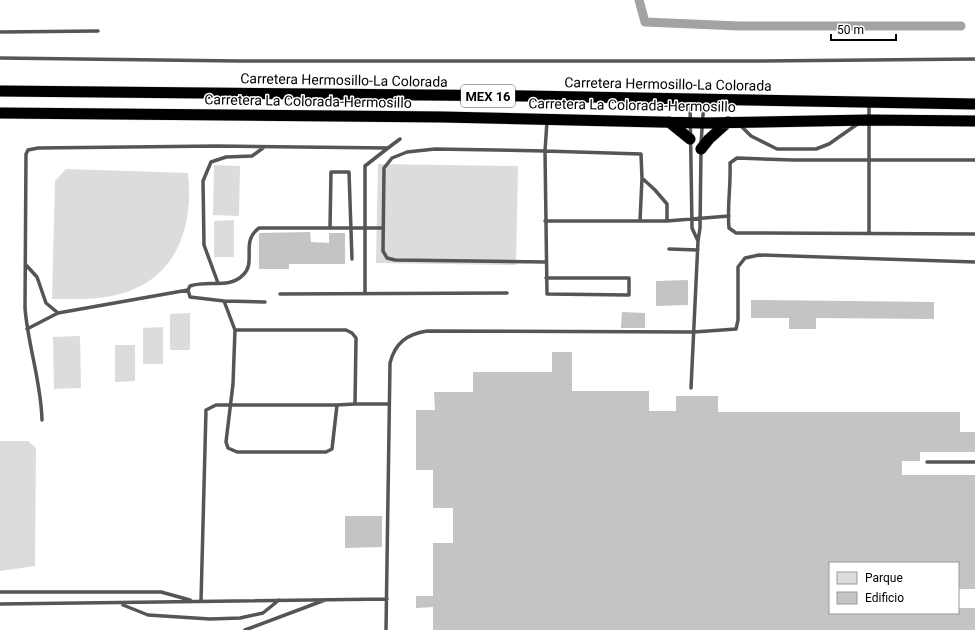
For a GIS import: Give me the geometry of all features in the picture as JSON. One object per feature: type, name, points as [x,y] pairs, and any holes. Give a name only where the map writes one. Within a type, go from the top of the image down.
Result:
[{"type":"highway","name":"Carretera Hermosillo-La Colorada","points":[[0,91],[690,99],[869,104],[975,104]]},
{"type":"highway","name":"Carretera La Colorada-Hermosillo","points":[[0,113],[547,119],[669,122],[866,120],[975,121]]},
{"type":"highway","points":[[669,122],[690,139]]},
{"type":"highway","points":[[701,149],[709,139],[732,122]]},
{"type":"lane","points":[[0,32],[98,31]]},
{"type":"lane","points":[[0,58],[239,61],[752,61],[975,59]]},
{"type":"lane","points":[[690,99],[692,228],[698,241]]},
{"type":"lane","points":[[691,388],[698,241],[701,217],[701,149],[704,100]]},
{"type":"lane","points":[[869,104],[866,120],[869,232]]},
{"type":"lane","points":[[546,278],[629,278],[629,295],[547,294],[546,278],[544,221],[547,119]]},
{"type":"lane","points":[[732,122],[751,136],[777,149],[816,149],[829,144],[866,120]]},
{"type":"lane","points":[[365,294],[365,166],[400,139]]},
{"type":"lane","points":[[42,420],[38,375],[27,329],[26,154],[30,149],[264,147],[388,148]]},
{"type":"lane","points":[[218,283],[204,245],[203,181],[211,162],[226,156],[252,156],[264,147]]},
{"type":"lane","points":[[546,262],[395,260],[388,258],[383,251],[384,168],[392,158],[407,152],[435,149],[641,154],[642,178],[640,221]]},
{"type":"lane","points":[[975,160],[737,158],[730,163],[729,216],[729,228],[736,233],[869,232],[975,234]]},
{"type":"lane","points":[[330,228],[331,172],[349,172],[352,258]]},
{"type":"lane","points":[[642,178],[656,190],[667,204],[667,221]]},
{"type":"lane","points":[[544,221],[667,221],[701,217],[729,216]]},
{"type":"lane","points":[[27,329],[58,313],[188,290],[190,286],[201,282],[231,283],[246,273],[248,268],[249,243],[254,232],[259,228],[383,228]]},
{"type":"lane","points":[[669,250],[698,250]]},
{"type":"lane","points":[[386,630],[390,363],[393,352],[398,344],[418,333],[427,331],[694,332],[736,329],[738,320],[738,267],[745,258],[759,255],[975,262]]},
{"type":"lane","points":[[26,265],[37,278],[46,303],[58,313]]},
{"type":"lane","points":[[188,290],[190,297],[224,301],[265,302]]},
{"type":"lane","points":[[280,294],[506,293]]},
{"type":"lane","points":[[224,301],[235,330],[231,405],[226,442],[228,448],[237,452],[326,452],[332,449],[337,405]]},
{"type":"lane","points":[[235,330],[346,330],[352,333],[356,338],[355,404]]},
{"type":"lane","points":[[201,601],[206,410],[216,405],[389,404]]},
{"type":"lane","points":[[927,462],[975,462]]},
{"type":"lane","points":[[0,592],[161,592],[192,601]]},
{"type":"lane","points":[[245,630],[328,599]]},
{"type":"lane","points":[[0,604],[120,604],[192,601],[387,599]]},
{"type":"lane","points":[[120,604],[148,615],[210,619],[240,618],[263,613],[279,600]]},
{"type":"green space","points":[[378,164],[518,166],[516,265],[376,263]]},
{"type":"green space","points":[[214,165],[240,166],[239,216],[213,215]]},
{"type":"green space","points":[[66,169],[188,173],[188,213],[184,232],[177,249],[167,265],[153,278],[137,288],[108,297],[52,299],[55,181]]},
{"type":"green space","points":[[234,220],[234,257],[214,257],[214,221]]},
{"type":"green space","points":[[190,313],[190,350],[170,350],[170,314]]},
{"type":"green space","points":[[163,327],[163,364],[143,364],[143,328]]},
{"type":"green space","points":[[80,336],[81,388],[54,389],[53,337]]},
{"type":"green space","points":[[115,345],[135,345],[135,381],[115,382]]},
{"type":"green space","points":[[0,441],[28,441],[36,448],[35,566],[0,571]]},
{"type":"building","points":[[310,232],[311,242],[329,243],[329,233],[345,233],[345,264],[289,264],[289,269],[259,269],[259,233]]},
{"type":"building","points":[[688,280],[688,305],[656,306],[656,281]]},
{"type":"building","points":[[751,300],[934,302],[934,319],[816,318],[816,329],[789,329],[789,318],[751,318]]},
{"type":"building","points":[[622,312],[645,313],[645,328],[621,328]]},
{"type":"building","points":[[552,352],[572,352],[572,391],[649,391],[649,411],[676,411],[676,396],[718,396],[718,412],[960,412],[960,432],[975,432],[975,452],[920,452],[920,461],[902,461],[902,475],[975,475],[975,589],[959,589],[959,562],[829,562],[829,614],[959,614],[959,608],[975,608],[975,630],[433,630],[433,607],[416,608],[416,596],[433,596],[433,543],[453,543],[453,508],[433,508],[433,470],[416,470],[416,410],[435,410],[434,392],[473,392],[473,372],[552,372]]},
{"type":"building","points":[[345,516],[382,516],[382,547],[345,548]]},
{"type":"waterway","points":[[639,0],[645,22],[739,26],[961,26]]}]
